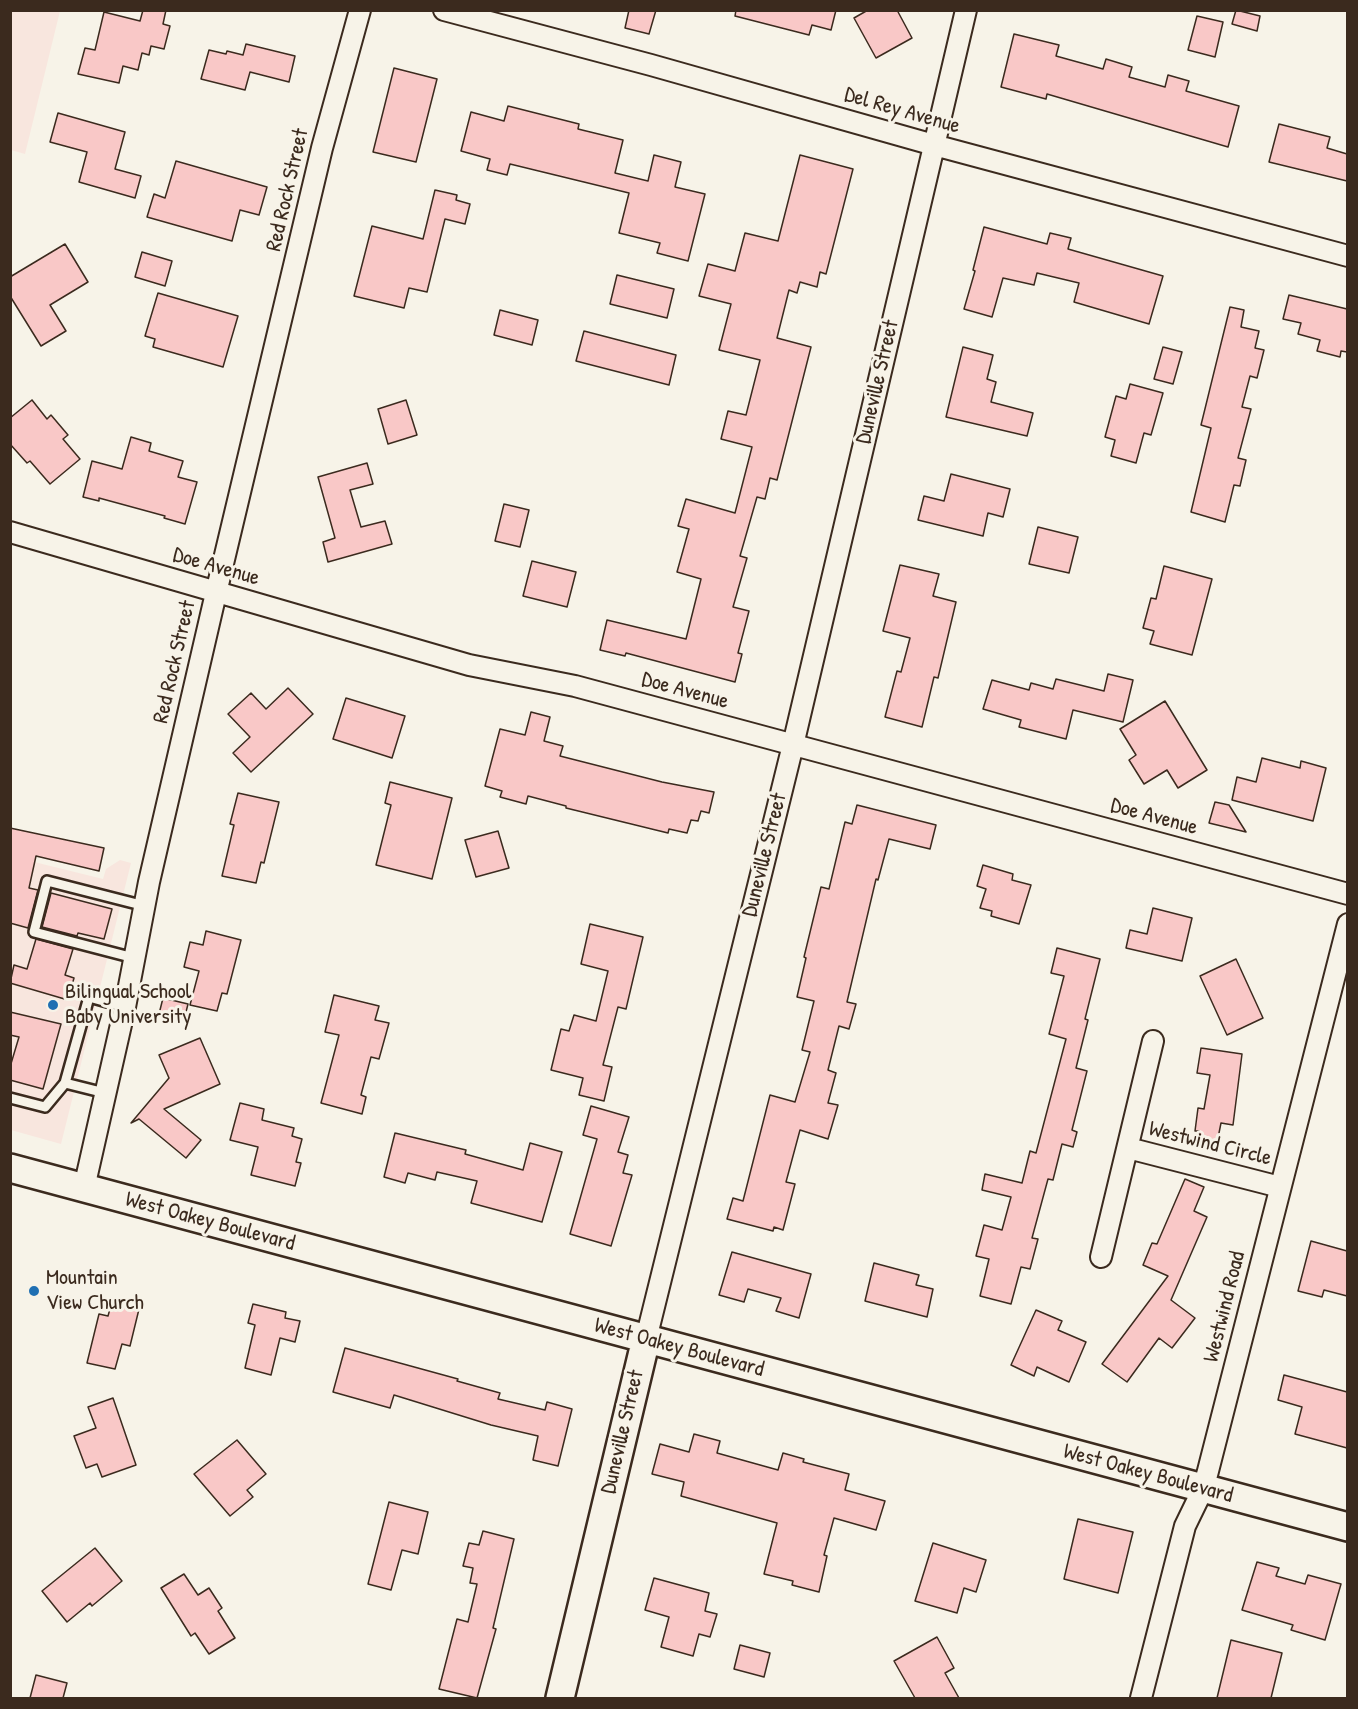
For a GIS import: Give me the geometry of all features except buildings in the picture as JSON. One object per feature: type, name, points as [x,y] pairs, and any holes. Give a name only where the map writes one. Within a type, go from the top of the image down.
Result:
[{"type":"main road","name":"West Oakey Boulevard","points":[[10,1168],[1347,1527]]},
{"type":"main road","name":"Duneville Street","points":[[560,1698],[646,1339]]},
{"type":"street","name":"Red Rock Street","points":[[84,1188],[125,1007],[149,882],[216,593],[322,148],[360,10]]},
{"type":"street","name":"Del Rey Avenue","points":[[444,10],[1347,256]]},
{"type":"street","name":"Duneville Street","points":[[646,1339],[793,745],[966,10]]},
{"type":"street","name":"Doe Avenue","points":[[10,532],[469,665],[575,686],[1347,894]]},
{"type":"street","name":"Westwind Road","points":[[1142,1698],[1185,1526],[1203,1489],[1347,924]]},
{"type":"street","name":"Westwind Circle","points":[[1101,1257],[1154,1041]]},
{"type":"street","name":"Westwind Circle","points":[[1128,1148],[1280,1187]]},
{"type":"lane","points":[[134,958],[34,932],[47,880],[145,906]]},
{"type":"lane","points":[[10,1098],[45,1107],[65,1083],[88,997],[125,1007]]},
{"type":"lane","points":[[65,1083],[105,1093]]},
{"type":"shaded area","points":[[10,11],[60,11],[25,154],[11,150]]},
{"type":"shaded area","name":"Bilingual School Baby University","points":[[10,856],[103,879],[106,869],[120,860],[131,863],[61,1144],[11,1130]]},
{"type":"place","name":"Bilingual School Baby University","points":[[53,1005]]},
{"type":"place","name":"Mountain View Church","points":[[34,1291]]}]
